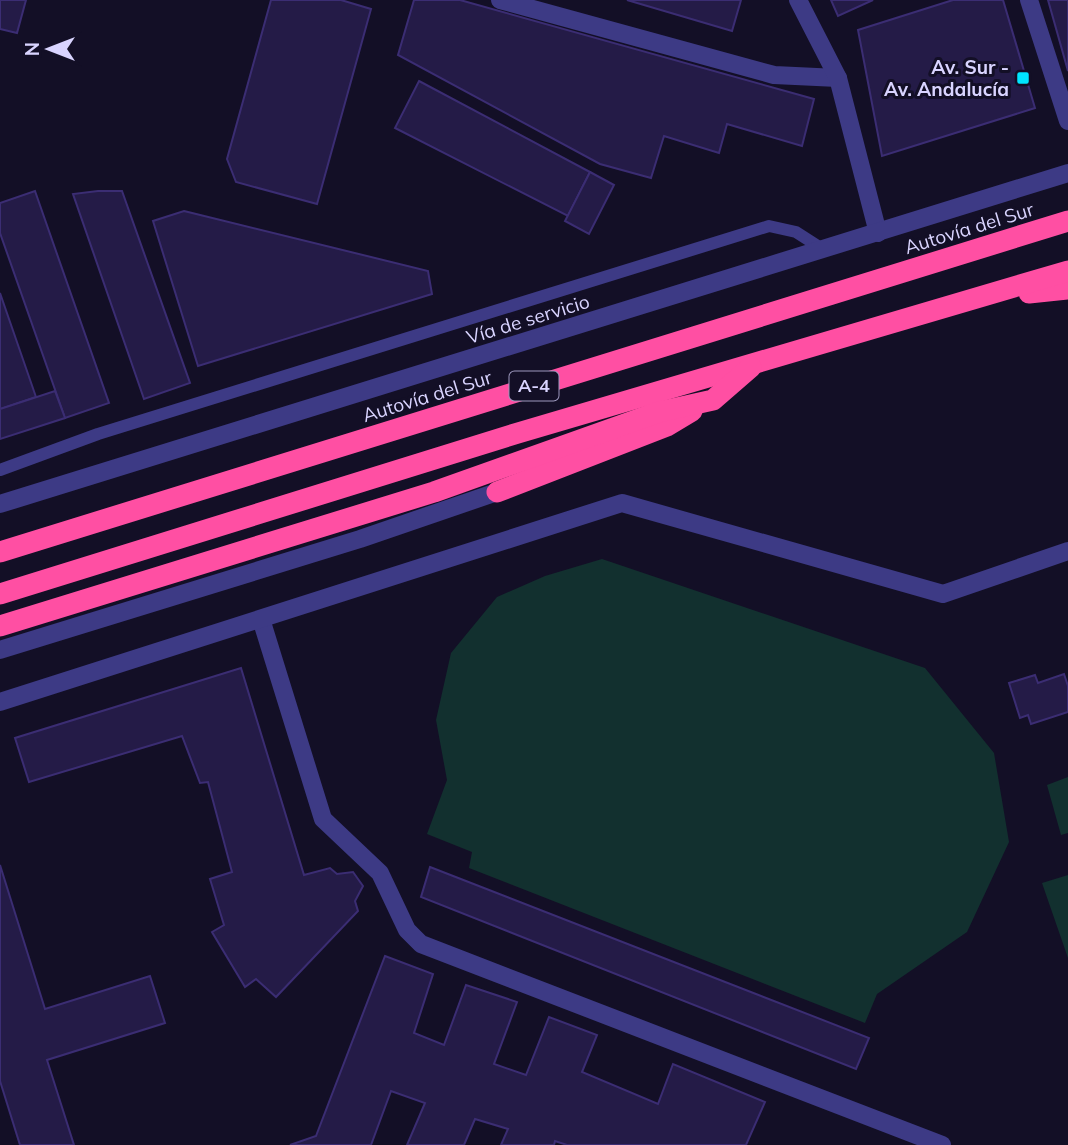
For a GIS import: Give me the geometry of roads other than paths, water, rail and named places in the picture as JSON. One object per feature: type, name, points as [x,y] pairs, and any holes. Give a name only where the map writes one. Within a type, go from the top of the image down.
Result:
[{"type":"highway","name":"Autovía del Sur","points":[[0,552],[1068,221]]},
{"type":"highway","name":"A-4","points":[[0,594],[505,437],[1068,271]]},
{"type":"highway","points":[[982,298],[1068,289]]},
{"type":"highway","points":[[497,492],[667,426],[713,400],[758,362]]},
{"type":"highway","points":[[0,626],[434,492],[659,412],[713,400]]},
{"type":"street","points":[[500,0],[774,75],[838,78]]},
{"type":"street","points":[[799,0],[838,78],[878,233]]},
{"type":"street","points":[[1029,0],[1068,121]]},
{"type":"street","name":"Vía de servicio","points":[[0,504],[1068,173]]},
{"type":"street","points":[[0,650],[360,539],[497,492]]},
{"type":"street","points":[[0,702],[622,503],[943,594],[1068,551]]},
{"type":"street","points":[[261,619],[323,819],[380,873],[407,930],[421,944],[942,1145]]},
{"type":"lane","points":[[0,470],[98,434],[769,226],[796,232],[824,250]]},
{"type":"place","name":"Av. Sur - Av. Andalucía","points":[[1023,78]]}]
